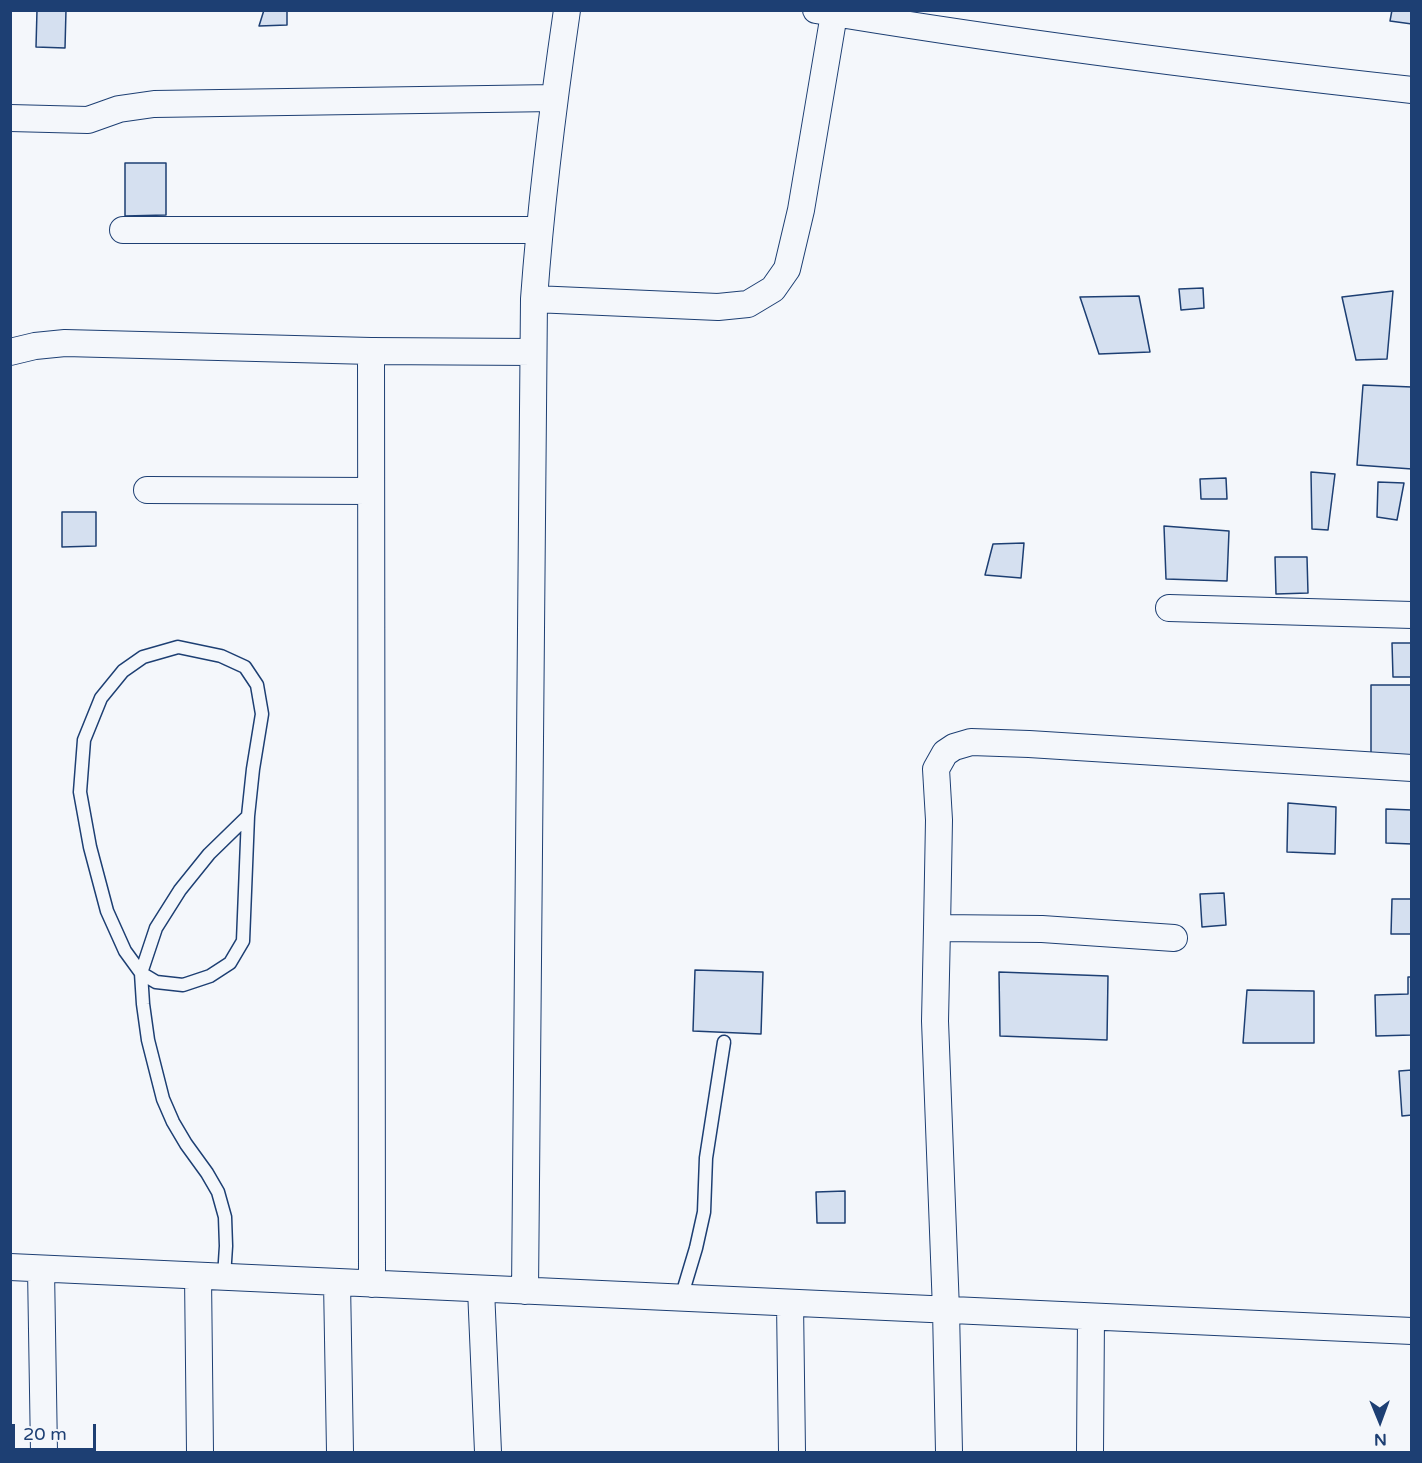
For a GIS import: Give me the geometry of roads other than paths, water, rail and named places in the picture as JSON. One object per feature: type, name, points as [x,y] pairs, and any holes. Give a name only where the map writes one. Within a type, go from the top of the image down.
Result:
[{"type":"street","points":[[525,1291],[534,299],[539,230],[554,98],[567,10]]},
{"type":"street","points":[[534,299],[718,307],[748,304],[773,289],[787,269],[801,210],[825,12],[1142,59],[1412,90]]},
{"type":"street","points":[[10,118],[88,120],[119,109],[154,104],[554,98]]},
{"type":"street","points":[[123,230],[539,230]]},
{"type":"street","points":[[10,352],[35,346],[65,343],[371,351],[533,352]]},
{"type":"street","points":[[371,351],[372,1284]]},
{"type":"street","points":[[147,490],[370,491]]},
{"type":"street","points":[[1169,608],[1412,615]]},
{"type":"street","points":[[948,1452],[946,1310],[935,1021],[939,820],[936,769],[945,753],[954,747],[971,742],[1412,768]]},
{"type":"street","points":[[937,928],[1042,929],[1173,938]]},
{"type":"street","points":[[10,1267],[1412,1331]]},
{"type":"street","points":[[41,1269],[44,1452]]},
{"type":"street","points":[[198,1276],[200,1452]]},
{"type":"street","points":[[337,1282],[340,1452]]},
{"type":"street","points":[[482,1289],[488,1452]]},
{"type":"street","points":[[790,1303],[792,1452]]},
{"type":"street","points":[[1090,1317],[1090,1452]]},
{"type":"lane","points":[[178,647],[221,656],[245,667],[257,685],[262,714],[248,816],[243,941],[230,963],[210,976],[183,985],[156,982],[141,973],[125,951],[107,912],[90,847],[80,792],[84,740],[101,698],[123,671],[143,657],[178,647]]},
{"type":"lane","points":[[224,1277],[225,1217],[218,1192],[186,1144],[163,1099],[148,1040],[141,973],[156,928],[180,890],[208,854],[248,816]]},
{"type":"lane","points":[[681,1298],[704,1212],[706,1158],[724,1042]]}]
